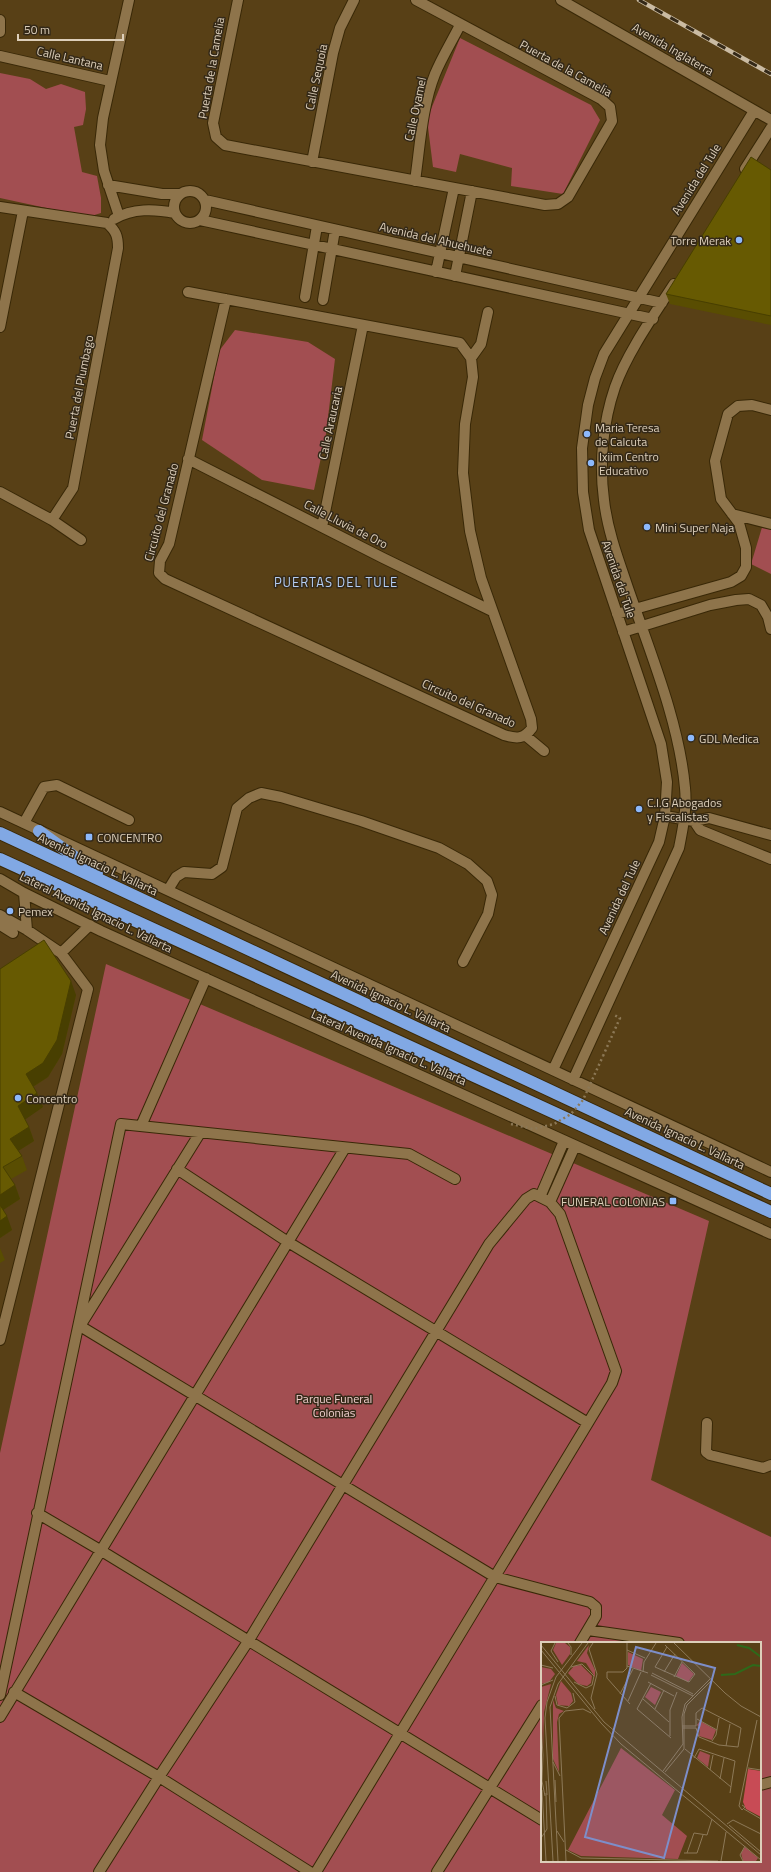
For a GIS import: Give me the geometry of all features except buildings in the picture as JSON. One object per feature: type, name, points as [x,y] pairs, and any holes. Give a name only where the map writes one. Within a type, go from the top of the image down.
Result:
[{"type":"highway","points":[[39,831],[121,890]]},
{"type":"highway","name":"Avenida Ignacio L. Vallarta","points":[[0,833],[771,1194]]},
{"type":"highway","points":[[0,859],[771,1212]]},
{"type":"street","points":[[122,214],[108,185],[101,158],[100,145],[103,118],[110,81],[130,0]]},
{"type":"street","name":"Puerta de la Camelia","points":[[238,0],[213,123],[216,137],[224,145],[545,205],[558,204],[568,197],[612,121],[610,107],[601,99],[460,25],[416,0]]},
{"type":"street","name":"Calle Sequoia","points":[[312,162],[333,53],[340,28],[354,0]]},
{"type":"street","name":"Avenida Inglaterra","points":[[561,0],[771,120]]},
{"type":"street","points":[[0,20],[0,32]]},
{"type":"street","name":"Calle Oyamel","points":[[416,181],[421,136],[428,100],[435,75],[460,25]]},
{"type":"street","name":"Calle Lantana","points":[[0,56],[110,81]]},
{"type":"street","name":"Avenida del Tule","points":[[552,1070],[659,842],[665,816],[668,782],[661,744],[589,530],[583,492],[582,448],[588,404],[595,378],[604,354],[754,110]]},
{"type":"street","points":[[742,175],[771,128]]},
{"type":"street","points":[[108,185],[162,194],[180,194],[190,191],[201,195],[205,200],[206,207],[205,214],[200,220]]},
{"type":"street","points":[[436,272],[454,188]]},
{"type":"street","points":[[455,276],[472,191]]},
{"type":"street","points":[[180,194],[175,200],[174,207],[175,213],[182,221],[191,223],[200,220],[652,319]]},
{"type":"street","name":"Avenida del Ahuehuete","points":[[205,200],[662,303]]},
{"type":"street","points":[[0,207],[107,223],[122,214],[147,210],[175,213]]},
{"type":"street","points":[[0,327],[23,211]]},
{"type":"street","name":"Puerta del Plumbago","points":[[52,520],[73,488],[117,256],[118,236],[114,229],[107,223]]},
{"type":"street","points":[[302,313],[317,226]]},
{"type":"street","points":[[446,226],[464,230]]},
{"type":"street","points":[[320,317],[335,230]]},
{"type":"street","name":"Avenida del Tule","points":[[573,1080],[679,848],[689,820],[680,752],[670,712],[611,537],[604,500],[602,456],[608,411],[626,362],[679,276]]},
{"type":"street","points":[[188,292],[460,344],[471,358],[481,344],[488,312]]},
{"type":"street","name":"Circuito del Granado","points":[[226,299],[169,544],[160,561],[160,573],[165,579],[504,735],[515,738],[526,736],[532,728],[531,720],[481,578],[470,531],[463,473],[465,424],[473,377],[471,358]]},
{"type":"street","name":"Calle Araucaria","points":[[322,527],[364,325]]},
{"type":"street","points":[[617,614],[731,582],[741,576],[746,567],[746,548],[739,523],[721,499],[715,460],[728,414],[738,406],[752,405],[771,410]]},
{"type":"street","name":"Calle Lluvia de Oro","points":[[188,459],[492,611]]},
{"type":"street","points":[[0,492],[52,520],[81,540]]},
{"type":"street","points":[[732,514],[771,524]]},
{"type":"street","points":[[731,582],[736,600]]},
{"type":"street","points":[[624,632],[710,605],[736,600],[749,600],[761,605],[768,617],[771,629]]},
{"type":"street","points":[[526,736],[544,752]]},
{"type":"street","points":[[24,823],[44,787],[50,784],[57,784],[129,820]]},
{"type":"street","points":[[168,890],[180,873],[212,874],[222,867],[237,808],[249,798],[261,793],[281,797],[375,826],[439,848],[468,864],[487,882],[492,895],[488,914],[463,962]]},
{"type":"street","name":"Avenida Ignacio L. Vallarta","points":[[0,812],[39,831]]},
{"type":"street","points":[[665,816],[689,820],[709,818],[771,835]]},
{"type":"street","points":[[689,820],[700,830],[771,859]]},
{"type":"street","points":[[736,844],[742,826]]},
{"type":"street","points":[[39,831],[771,1172]]},
{"type":"street","name":"Lateral Avenida Ignacio L. Vallarta","points":[[0,878],[24,893],[90,925],[771,1234]]},
{"type":"street","points":[[24,893],[27,930]]},
{"type":"street","points":[[0,914],[61,953],[88,989],[0,1340]]},
{"type":"street","points":[[61,953],[90,925]]},
{"type":"street","points":[[0,926],[13,934]]},
{"type":"street","points":[[41,939],[61,943],[76,939]]},
{"type":"street","points":[[141,1126],[206,978]]},
{"type":"street","points":[[0,1695],[37,1513],[80,1326],[121,1124],[409,1154],[455,1179]]},
{"type":"street","points":[[80,1326],[200,1132]]},
{"type":"street","points":[[540,1197],[564,1141]]},
{"type":"street","points":[[550,1202],[575,1146]]},
{"type":"street","points":[[0,1717],[345,1148]]},
{"type":"street","points":[[177,1169],[288,1242],[588,1423]]},
{"type":"street","points":[[99,1872],[249,1640],[489,1244],[526,1199],[534,1194],[550,1202],[560,1214],[616,1371],[612,1383],[316,1872]]},
{"type":"street","points":[[80,1326],[495,1577],[590,1602],[596,1607],[596,1616],[581,1642]]},
{"type":"street","points":[[707,1423],[706,1452],[710,1455],[763,1468],[771,1465]]},
{"type":"street","points":[[37,1513],[249,1640],[541,1819]]},
{"type":"street","points":[[588,1630],[672,1642]]},
{"type":"street","points":[[14,1692],[159,1777],[310,1872]]},
{"type":"street","points":[[437,1872],[541,1707]]},
{"type":"street","points":[[761,1785],[771,1782]]},
{"type":"path","points":[[511,1124],[533,1129],[554,1124],[571,1114],[583,1100],[620,1018],[604,1011]]},
{"type":"green space","points":[[460,38],[591,105],[600,120],[563,194],[511,186],[512,168],[460,154],[456,172],[433,167],[427,119]]},
{"type":"green space","points":[[0,73],[30,79],[46,89],[61,84],[85,92],[86,109],[83,125],[74,127],[82,172],[97,176],[101,198],[101,213],[88,217],[0,198]]},
{"type":"green space","points":[[235,330],[308,342],[335,359],[326,434],[314,490],[262,480],[202,440],[219,351]]},
{"type":"green space","points":[[763,524],[771,526],[771,574],[751,564]]},
{"type":"green space","name":"Parque Funeral Colonias","points":[[106,964],[709,1221],[651,1480],[771,1537],[771,1872],[0,1872],[0,1453]]},
{"type":"railway","points":[[639,0],[771,74]]},
{"type":"place","name":"Torre Merak","points":[[739,240]]},
{"type":"place","name":"Maria Teresa de Calcuta","points":[[587,434]]},
{"type":"place","name":"Ixiim Centro Educativo","points":[[591,463]]},
{"type":"place","name":"Mini Super Naja","points":[[647,527]]},
{"type":"place","name":"GDL Medica","points":[[691,738]]},
{"type":"place","name":"C.I.G Abogados y Fiscalistas","points":[[639,809]]},
{"type":"place","name":"CONCENTRO","points":[[89,837]]},
{"type":"place","name":"Pemex","points":[[10,911]]},
{"type":"place","name":"Concentro","points":[[18,1098]]},
{"type":"place","name":"FUNERAL COLONIAS","points":[[673,1201]]},
{"type":"district","name":"PUERTAS DEL TULE","points":[[336,582]]}]
